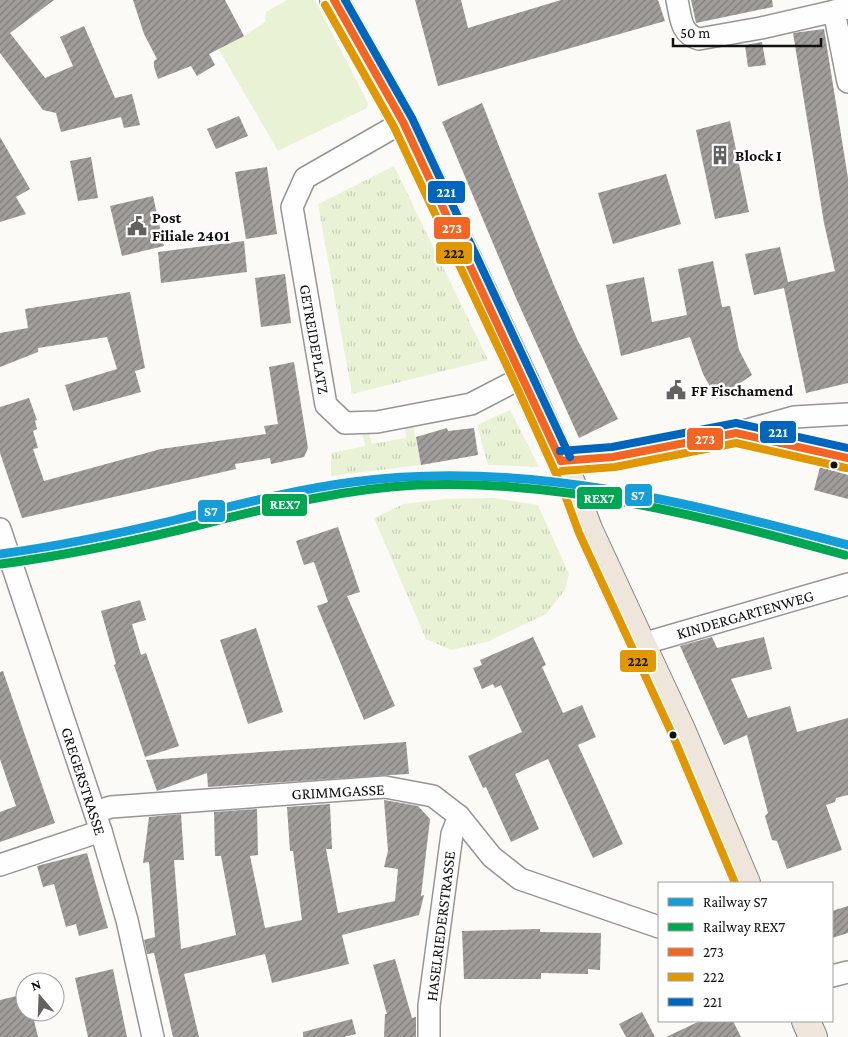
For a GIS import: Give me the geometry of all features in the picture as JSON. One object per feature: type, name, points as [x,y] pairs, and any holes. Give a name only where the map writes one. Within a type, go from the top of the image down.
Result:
[{"type":"main road","points":[[334,0],[403,122],[523,377],[561,461],[588,529],[682,732],[746,882]]},
{"type":"main road","points":[[806,1022],[813,1037]]},
{"type":"street","points":[[677,0],[684,32],[690,37],[699,39],[761,28],[841,10],[848,82]]},
{"type":"street","name":"GETREIDEPLATZ","points":[[403,122],[305,178],[292,206],[326,405],[344,423],[377,422],[471,404],[523,377]]},
{"type":"street","points":[[561,461],[612,457],[736,433],[794,417],[848,414]]},
{"type":"street","points":[[736,433],[848,458]]},
{"type":"street","name":"GREGERSTRASSE","points":[[0,529],[98,821],[127,920],[153,1037]]},
{"type":"street","name":"KINDERGARTENWEG","points":[[642,644],[848,584]]},
{"type":"street","name":"GRIMMGASSE","points":[[0,865],[98,821],[111,807],[385,787],[433,796],[459,816],[492,857],[520,879],[658,927]]},
{"type":"street","name":"HASELRIEDERSTRASSE","points":[[428,1037],[429,1006],[452,834],[459,816]]},
{"type":"street","points":[[833,976],[848,972]]},
{"type":"green space","points":[[287,0],[315,0],[368,103],[367,108],[278,151],[218,48],[244,36],[265,22],[266,12]]},
{"type":"green space","points":[[394,166],[488,360],[352,394],[318,204]]},
{"type":"green space","points":[[510,410],[539,467],[488,465],[477,425]]},
{"type":"green space","points":[[412,420],[421,465],[331,476],[331,453],[365,446],[362,433],[368,430],[372,444],[406,438],[405,425]]},
{"type":"green space","points":[[493,498],[538,505],[569,574],[565,590],[546,614],[487,642],[451,650],[426,639],[374,518],[404,504],[446,499]]},
{"type":"building","points":[[0,0],[54,0],[10,33],[45,78],[73,66],[60,37],[84,26],[115,98],[132,94],[140,125],[124,128],[121,117],[61,132],[56,113],[43,110],[0,53]]},
{"type":"building","points":[[133,0],[225,0],[244,36],[209,54],[215,65],[197,76],[191,66],[158,79],[154,67],[154,61],[157,59],[144,34]]},
{"type":"building","points":[[415,0],[461,0],[468,28],[561,0],[658,0],[665,21],[438,86]]},
{"type":"building","points":[[691,0],[772,0],[773,7],[696,23]]},
{"type":"building","points":[[824,29],[848,178],[848,383],[806,393],[784,288],[754,295],[745,254],[780,247],[788,282],[835,271],[824,223],[793,33]]},
{"type":"building","points":[[762,42],[766,65],[748,67],[745,45]]},
{"type":"building","points":[[482,103],[577,339],[618,419],[579,438],[516,298],[442,122]]},
{"type":"building","points":[[239,116],[248,136],[216,149],[207,129]]},
{"type":"building","points":[[730,121],[749,212],[715,219],[696,130]]},
{"type":"building","points":[[0,137],[30,189],[16,197],[26,214],[0,222]]},
{"type":"building","points":[[91,157],[98,198],[78,201],[70,161]]},
{"type":"building","points":[[267,167],[277,234],[246,239],[235,172]]},
{"type":"building","points":[[666,174],[681,224],[613,244],[598,193]]},
{"type":"building","name":"Post Filiale 2401","points":[[153,196],[164,246],[122,256],[110,206]]},
{"type":"building","points":[[244,241],[247,272],[161,283],[158,252]]},
{"type":"building","points":[[713,261],[722,307],[730,306],[739,350],[752,375],[717,399],[703,374],[690,337],[621,356],[606,285],[644,277],[652,322],[687,315],[678,269]]},
{"type":"building","points":[[285,274],[291,323],[261,327],[255,278]]},
{"type":"building","points":[[130,292],[145,368],[135,371],[141,392],[73,411],[65,385],[117,369],[107,337],[38,348],[38,352],[0,367],[0,333],[28,328],[25,309]]},
{"type":"building","points":[[294,362],[308,448],[304,457],[271,464],[270,458],[235,464],[236,469],[22,518],[0,453],[0,407],[29,398],[37,420],[35,421],[37,429],[33,431],[38,448],[33,449],[44,481],[161,449],[266,434],[264,426],[278,424],[269,367]]},
{"type":"building","points":[[447,428],[448,431],[474,428],[478,455],[421,465],[416,437]]},
{"type":"building","points":[[820,467],[848,475],[848,499],[814,490]]},
{"type":"building","points":[[338,527],[360,592],[347,596],[395,706],[364,720],[317,606],[328,602],[314,562],[304,565],[296,541]]},
{"type":"building","points":[[140,600],[146,620],[132,624],[141,655],[146,653],[179,746],[145,757],[114,665],[116,664],[101,611]]},
{"type":"building","points":[[256,628],[283,712],[248,724],[220,640]]},
{"type":"building","points":[[533,637],[546,665],[542,667],[563,713],[582,705],[596,737],[578,745],[623,844],[593,858],[548,759],[515,774],[539,829],[511,842],[486,787],[483,788],[468,756],[522,732],[501,685],[495,688],[493,684],[482,689],[473,668],[482,665],[480,660]]},
{"type":"building","points":[[712,637],[717,648],[764,637],[772,669],[731,679],[748,718],[790,706],[797,732],[848,718],[848,795],[836,798],[835,802],[826,805],[842,850],[787,869],[777,841],[772,840],[765,816],[768,813],[747,735],[724,745],[680,646]]},
{"type":"building","points":[[3,671],[55,823],[0,842],[0,812],[16,806],[0,759],[0,672]]},
{"type":"building","points":[[406,742],[409,774],[208,787],[207,773],[157,791],[146,760]]},
{"type":"building","points":[[384,800],[418,806],[430,819],[421,896],[424,895],[419,915],[342,935],[349,964],[272,983],[265,954],[184,974],[199,1037],[173,1037],[154,953],[147,954],[144,940],[155,937],[149,862],[143,863],[149,817],[181,814],[184,860],[174,860],[181,949],[236,935],[221,856],[215,856],[214,812],[257,809],[258,855],[250,856],[265,928],[302,920],[293,851],[290,851],[287,807],[330,804],[332,849],[326,849],[338,913],[395,901],[398,869],[384,867],[388,851]]},
{"type":"building","points":[[87,853],[108,928],[79,936],[76,924],[66,927],[54,884],[43,887],[37,866]]},
{"type":"building","points":[[848,906],[848,933],[833,938],[833,911]]},
{"type":"building","points":[[540,929],[540,932],[601,933],[600,970],[588,969],[588,974],[541,973],[541,979],[464,979],[462,931]]},
{"type":"building","points":[[395,959],[412,1018],[416,1017],[416,1037],[384,1037],[385,1014],[387,1014],[373,965]]},
{"type":"building","points":[[113,969],[127,1037],[88,1037],[75,978]]},
{"type":"building","points":[[15,996],[15,1022],[34,1022],[38,1037],[0,1037],[0,1000]]},
{"type":"building","points":[[642,1012],[655,1037],[626,1037],[619,1024]]},
{"type":"building","points":[[352,1019],[356,1034],[344,1037],[303,1037],[303,1032]]},
{"type":"building","points":[[698,1022],[734,1022],[741,1037],[666,1037]]},
{"type":"rail line","name":"S7","points":[[0,554],[110,535],[308,489],[353,482],[416,476],[479,476],[541,480],[603,489],[665,500],[848,545]]},
{"type":"rail line","name":"REX7","points":[[1,564],[113,545],[267,508],[327,496],[387,487],[417,485],[472,485],[580,494],[740,527],[845,555]]},
{"type":"transit line","name":"273","points":[[334,0],[403,122],[561,461]]},
{"type":"transit line","name":"221","points":[[345,0],[412,118],[570,457]]},
{"type":"transit line","name":"222","points":[[325,5],[394,127],[514,381],[562,487],[579,533],[673,736],[735,882]]},
{"type":"transit line","name":"221","points":[[560,451],[612,447],[736,423],[848,448]]},
{"type":"transit line","name":"273","points":[[561,461],[613,457],[736,433],[848,458]]},
{"type":"transit line","name":"222","points":[[562,471],[615,467],[736,443],[846,468]]},
{"type":"place","name":"Block I","points":[[720,155]]},
{"type":"place","name":"Post Filiale 2401","points":[[137,226]]},
{"type":"place","name":"FF Fischamend","points":[[676,390]]}]
